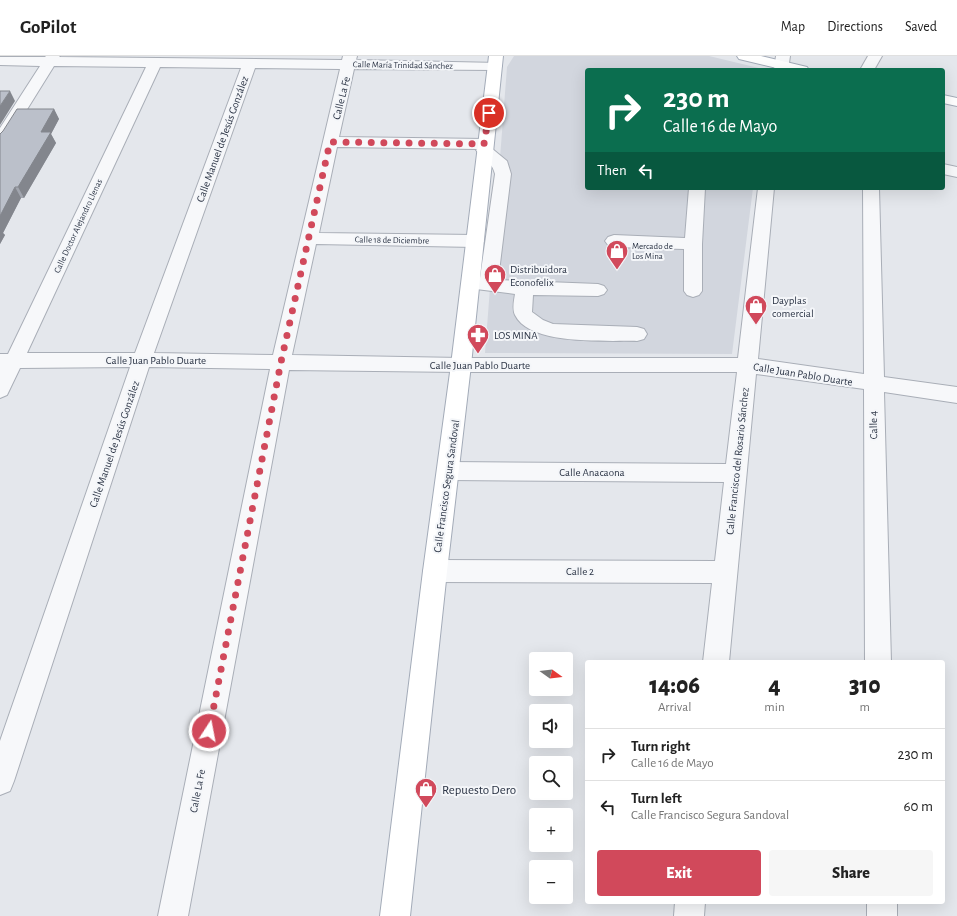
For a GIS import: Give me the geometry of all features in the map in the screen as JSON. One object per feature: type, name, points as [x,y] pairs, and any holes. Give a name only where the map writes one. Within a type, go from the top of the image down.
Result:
[{"type":"main road","points":[[744,56],[795,68]]},
{"type":"main road","name":"Calle Francisco Segura Sandoval","points":[[396,916],[435,571],[462,365],[479,284],[475,241],[484,147],[497,59]]},
{"type":"main road","points":[[945,100],[957,102]]},
{"type":"street","points":[[868,68],[875,56]]},
{"type":"street","points":[[0,140],[52,59]]},
{"type":"street","name":"Calle María Trinidad Sánchez","points":[[0,61],[52,59],[155,63],[249,64],[349,60],[497,59]]},
{"type":"street","name":"Calle La Fe","points":[[173,916],[281,362],[349,60]]},
{"type":"street","name":"Calle Doctor Alejandro Llenas","points":[[0,390],[7,361],[155,63]]},
{"type":"street","name":"Calle Manuel de Jesús González","points":[[0,781],[142,360],[249,64]]},
{"type":"street","points":[[330,142],[484,147],[501,164],[503,174],[479,284],[524,288],[598,290]]},
{"type":"street","points":[[945,169],[957,172]]},
{"type":"street","points":[[693,291],[693,244],[698,190]]},
{"type":"street","name":"Calle Francisco del Rosario Sánchez","points":[[716,660],[766,190]]},
{"type":"street","name":"Calle 4","points":[[871,190],[878,660]]},
{"type":"street","name":"Calle 18 de Diciembre","points":[[309,238],[475,241]]},
{"type":"street","points":[[614,241],[693,244]]},
{"type":"street","points":[[524,288],[522,313],[530,322],[542,328],[553,331],[637,334]]},
{"type":"street","name":"Calle Juan Pablo Duarte","points":[[7,361],[142,360],[462,365],[747,365],[957,395]]},
{"type":"street","name":"Calle Anacaona","points":[[449,470],[736,473]]},
{"type":"street","name":"Calle 2","points":[[435,571],[725,572]]},
{"type":"street","points":[[689,916],[690,904]]},
{"type":"street","points":[[882,904],[882,916]]},
{"type":"shaded area","name":"Mercado de Los Mina","points":[[514,56],[709,56],[759,68],[585,68],[585,190],[753,190],[732,354],[485,353],[507,67]]},
{"type":"building","points":[[0,91],[10,91],[0,106]]},
{"type":"building","points":[[17,109],[54,109],[41,132],[51,132],[18,187],[15,187],[0,216],[0,134]]},
{"type":"place","name":"Mercado de Los Mina","points":[[617,270]]},
{"type":"place","name":"Distribuidora Econofelix","points":[[495,294]]},
{"type":"place","name":"Dayplas comercial","points":[[756,326]]},
{"type":"place","name":"LOS MINA","points":[[478,354]]},
{"type":"place","name":"Repuesto Dero","points":[[426,808]]},
{"type":"route","points":[[209,731],[281,362],[330,142],[484,144],[489,113]]}]
